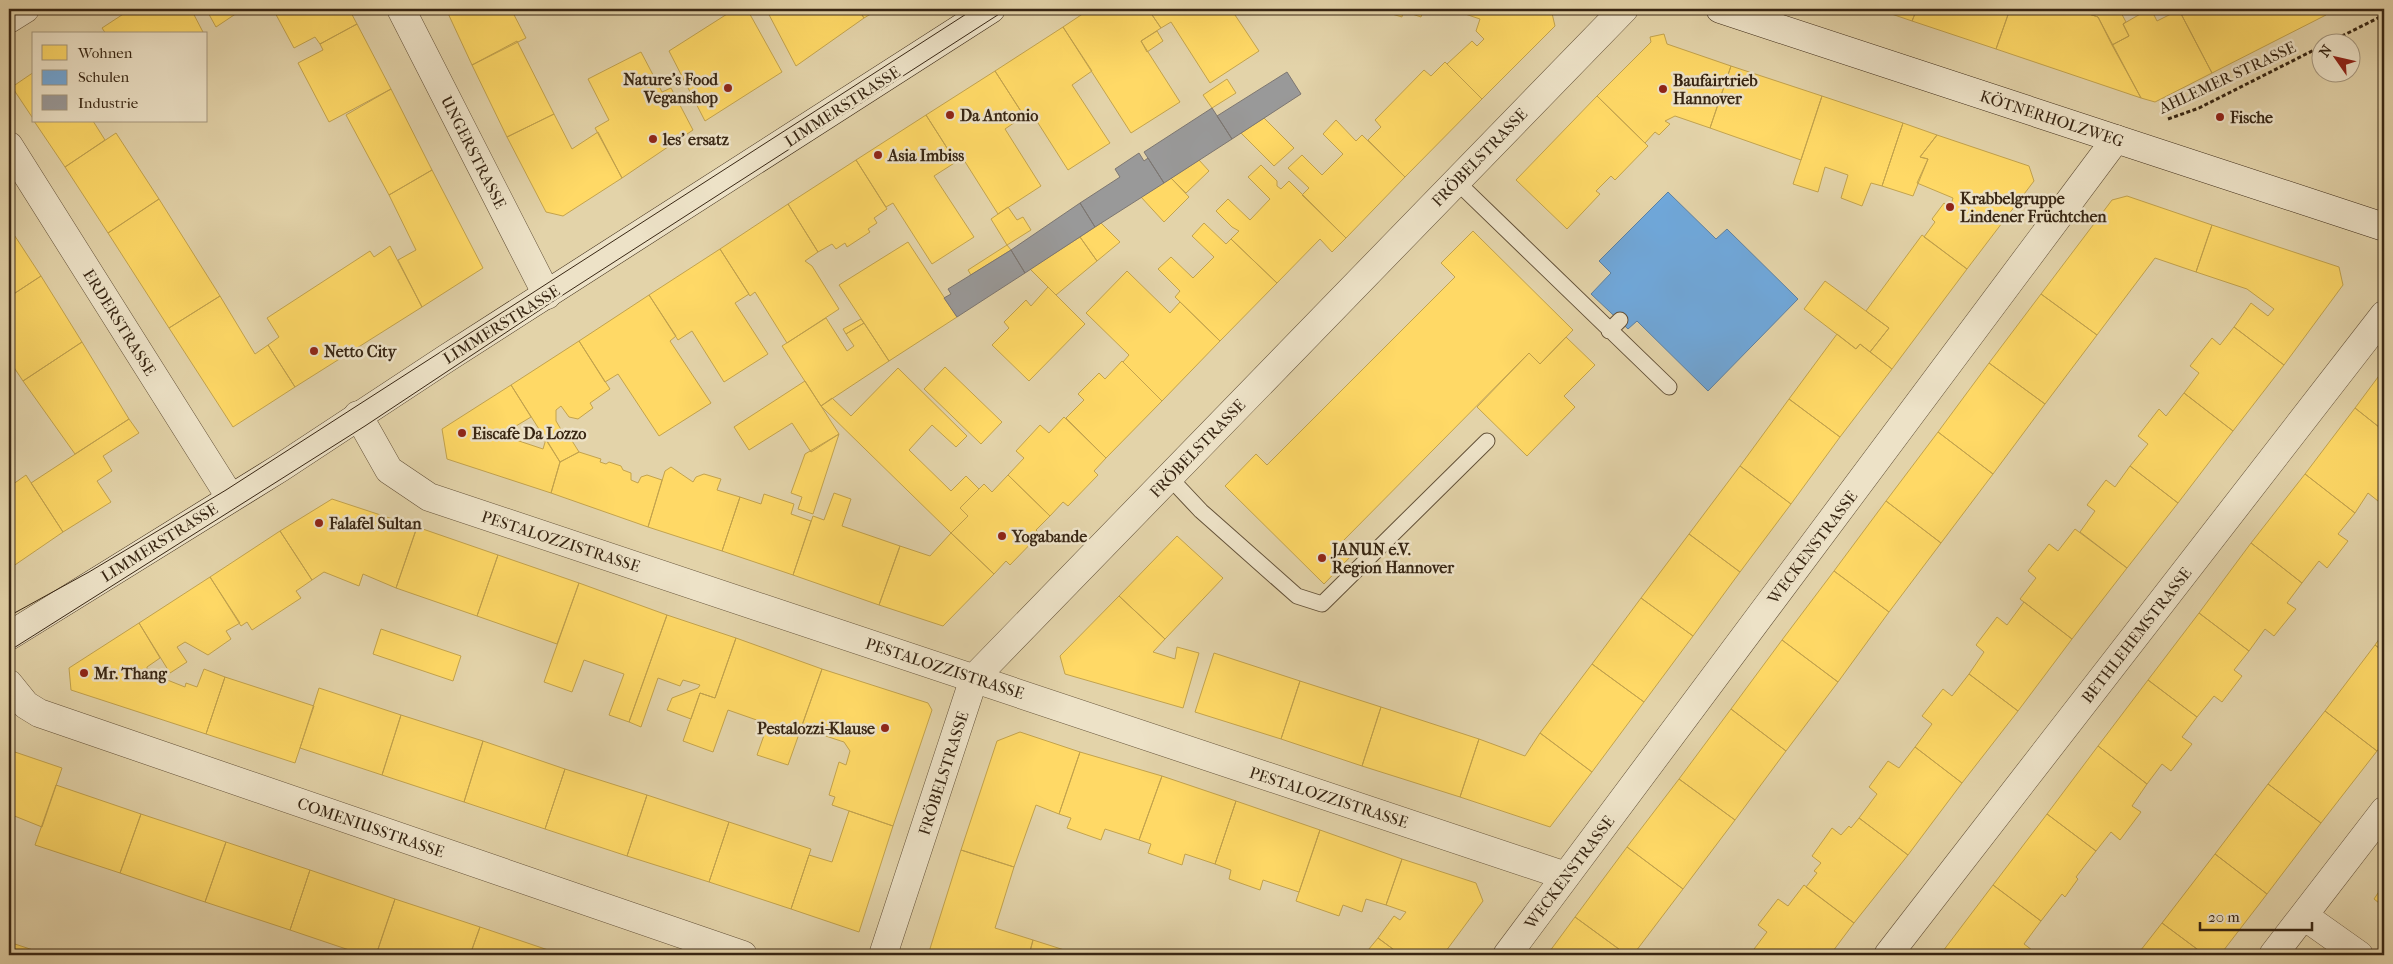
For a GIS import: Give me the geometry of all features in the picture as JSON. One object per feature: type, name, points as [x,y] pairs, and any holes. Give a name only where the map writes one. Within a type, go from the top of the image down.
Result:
[{"type":"street","points":[[9,19],[25,9]]},
{"type":"street","name":"UNGERSTRASSE","points":[[401,9],[547,295]]},
{"type":"street","name":"LIMMERSTRASSE","points":[[9,636],[230,497],[280,468],[358,415],[991,9]]},
{"type":"street","name":"FRÖBELSTRASSE","points":[[883,955],[974,678],[1624,9]]},
{"type":"street","name":"KÖTNERHOLZWEG","points":[[1720,9],[2384,227]]},
{"type":"street","name":"WECKENSTRASSE","points":[[1507,955],[2116,139]]},
{"type":"street","name":"ERDERSTRASSE","points":[[9,146],[230,497]]},
{"type":"street","name":"BETHLEHEMSTRASSE","points":[[1888,955],[2384,315]]},
{"type":"street","name":"PESTALOZZISTRASSE","points":[[358,415],[389,470],[429,497],[1566,876]]},
{"type":"street","name":"COMENIUSSTRASSE","points":[[9,684],[26,705],[39,713],[743,955]]},
{"type":"street","points":[[2273,955],[2384,811]]},
{"type":"street","points":[[2304,916],[2360,955]]},
{"type":"lane","points":[[1456,182],[1615,326],[1669,386]]},
{"type":"lane","points":[[1169,477],[1201,511],[1297,596],[1322,604],[1487,441]]},
{"type":"path","points":[[2350,32],[2384,15]]},
{"type":"path","name":"AHLEMER STRASSE","points":[[2116,139],[2199,108],[2310,52]]},
{"type":"building: Wohnen","points":[[131,9],[191,9],[203,32],[105,32],[102,28]]},
{"type":"building: Wohnen","points":[[206,9],[243,9],[216,27]]},
{"type":"building: Wohnen","points":[[273,9],[349,9],[357,24],[320,44],[315,37],[294,48]]},
{"type":"building: Wohnen","points":[[446,9],[511,9],[526,38],[472,65]]},
{"type":"building: Wohnen","points":[[735,9],[747,9],[782,72],[705,121],[669,51]]},
{"type":"building: Wohnen","points":[[766,9],[858,9],[864,18],[796,66]]},
{"type":"building: Wohnen","points":[[858,9],[879,9],[864,18]]},
{"type":"building: Wohnen","points":[[1090,9],[1148,9],[1161,28],[1141,41],[1180,102],[1131,133],[1063,27]]},
{"type":"building: Wohnen","points":[[1148,9],[1231,9],[1259,51],[1210,83],[1171,22],[1161,28]]},
{"type":"building: Wohnen","points":[[1375,9],[1424,9],[1421,17],[1403,11],[1402,17]]},
{"type":"building: Wohnen","points":[[1450,9],[1551,9],[1555,26],[1482,99],[1447,64],[1472,41],[1477,46],[1484,39],[1476,31],[1480,19]]},
{"type":"building: Wohnen","points":[[1877,9],[1917,9],[1912,21]]},
{"type":"building: Wohnen","points":[[1917,9],[2010,9],[1996,49],[1912,21]]},
{"type":"building: Wohnen","points":[[2010,9],[2074,9],[2098,17],[2141,98],[1996,49]]},
{"type":"building: Wohnen","points":[[2086,9],[2119,9],[2126,22],[2123,24],[2129,36],[2112,45],[2098,17],[2089,14]]},
{"type":"building: Wohnen","points":[[2151,9],[2157,21],[2179,10],[2212,73],[2155,102],[2141,98],[2112,45],[2129,36],[2123,24]]},
{"type":"building: Wohnen","points":[[2323,9],[2326,15],[2212,73],[2179,10]]},
{"type":"building: Wohnen","points":[[357,24],[391,89],[329,122],[298,63],[323,50],[320,44]]},
{"type":"building: Wohnen","points":[[1063,27],[1092,71],[1072,85],[1110,143],[1068,170],[1031,112],[1024,116],[995,71]]},
{"type":"building: Wohnen","points":[[1157,31],[1163,41],[1147,52],[1141,41]]},
{"type":"building: Wohnen","name":"Baufairtrieb Hannover","points":[[1664,34],[1667,44],[1731,66],[1710,128],[1675,116],[1665,121],[1670,124],[1659,135],[1655,132],[1645,143],[1597,96],[1651,42],[1650,37]]},
{"type":"building: Wohnen","points":[[517,41],[554,114],[507,137],[472,65]]},
{"type":"building: Wohnen","points":[[641,52],[662,92],[671,88],[693,130],[622,178],[595,128],[609,120],[588,79]]},
{"type":"building: Wohnen","points":[[1445,62],[1482,99],[1405,177],[1368,140],[1381,127],[1375,120],[1424,70],[1431,76]]},
{"type":"building: Wohnen","points":[[1731,66],[1822,96],[1801,160],[1710,128]]},
{"type":"building: Wohnen","points":[[995,71],[1024,116],[1005,129],[1041,186],[998,214],[962,157],[956,162],[926,115]]},
{"type":"building: Wohnen","points":[[32,73],[32,117],[12,87]]},
{"type":"building: Wohnen","points":[[1227,79],[1236,93],[1212,108],[1203,95]]},
{"type":"building: Wohnen","points":[[391,89],[432,170],[389,195],[346,115]]},
{"type":"building: Wohnen","points":[[1597,96],[1648,146],[1615,180],[1611,176],[1596,191],[1600,194],[1567,229],[1516,180]]},
{"type":"building: Wohnen","points":[[1822,96],[1903,123],[1882,186],[1871,183],[1862,206],[1841,198],[1848,175],[1825,167],[1818,192],[1793,184]]},
{"type":"building: Wohnen","points":[[554,114],[572,149],[598,132],[622,178],[563,216],[546,212],[507,137]]},
{"type":"building: Wohnen","points":[[926,115],[956,162],[934,176],[974,237],[932,264],[893,203],[886,207],[856,160]]},
{"type":"building: Wohnen","points":[[1264,118],[1294,148],[1274,166],[1241,133]]},
{"type":"building: Wohnen","points":[[1336,120],[1356,141],[1362,135],[1405,177],[1346,238],[1302,195],[1309,188],[1288,168],[1302,155],[1322,175],[1343,154],[1323,134]]},
{"type":"building: Wohnen","points":[[35,122],[94,122],[105,140],[65,167]]},
{"type":"building: Wohnen","points":[[1903,123],[1937,135],[1920,157],[1928,159],[1913,196],[1882,186]]},
{"type":"building: Wohnen","points":[[116,133],[159,199],[108,233],[65,167]]},
{"type":"building: Wohnen","name":"Krabbelgruppe Lindener Früchtchen","points":[[1937,135],[2029,166],[2034,181],[1967,269],[1924,237],[1935,222],[1932,219],[1944,203],[1950,208],[1953,198],[1917,183],[1928,159],[1920,157]]},
{"type":"building: Wohnen","points":[[856,160],[887,209],[874,218],[877,223],[868,229],[870,232],[847,247],[845,243],[836,249],[832,244],[818,252],[788,204]]},
{"type":"building: Wohnen","points":[[1199,160],[1209,171],[1186,193],[1171,178]]},
{"type":"building: Wohnen","points":[[1261,165],[1277,181],[1277,186],[1281,189],[1289,181],[1346,238],[1332,252],[1320,239],[1277,283],[1231,239],[1239,231],[1232,227],[1216,211],[1228,199],[1250,220],[1270,199],[1248,177]]},
{"type":"building: Wohnen","points":[[432,170],[483,268],[422,307],[398,260],[416,250],[389,195]]},
{"type":"building: Wohnen","points":[[1171,178],[1189,197],[1164,222],[1141,197]]},
{"type":"building: Wohnen","points":[[2127,196],[2212,225],[2196,272],[2155,258],[2097,335],[2041,294],[2112,200]]},
{"type":"building: Wohnen","points":[[159,199],[220,296],[169,328],[108,233]]},
{"type":"building: Wohnen","points":[[788,204],[818,252],[805,261],[812,266],[839,309],[787,343],[755,292],[750,296],[720,249]]},
{"type":"building: Wohnen","points":[[1008,207],[1017,220],[1023,217],[1031,230],[1007,245],[991,219]]},
{"type":"building: Wohnen","points":[[1101,223],[1120,242],[1097,261],[1080,237]]},
{"type":"building: Wohnen","points":[[1204,223],[1226,244],[1231,239],[1277,283],[1220,341],[1175,297],[1180,291],[1158,269],[1171,257],[1193,278],[1214,257],[1192,236]]},
{"type":"building: Wohnen","points":[[2212,225],[2339,267],[2343,285],[2284,365],[2234,327],[2251,303],[2268,316],[2274,309],[2247,289],[2196,272]]},
{"type":"building: Wohnen","points":[[9,227],[41,276],[9,297]]},
{"type":"building: Wohnen","points":[[1473,231],[1573,330],[1540,364],[1529,353],[1342,542],[1353,554],[1324,584],[1225,486],[1256,454],[1267,465],[1455,277],[1441,263]]},
{"type":"building: Wohnen","points":[[1922,235],[1967,269],[1892,369],[1870,352],[1889,328],[1866,311]]},
{"type":"building: Wohnen","points":[[1080,237],[1097,261],[1056,295],[1030,269]]},
{"type":"building: Wohnen","points":[[908,242],[957,317],[889,361],[839,285]]},
{"type":"building: Wohnen","points":[[1007,245],[1011,250],[971,275],[968,270]]},
{"type":"building: Wohnen","points":[[390,246],[422,307],[295,387],[268,345],[279,337],[267,318],[370,251],[374,257]]},
{"type":"building: Wohnen","points":[[720,249],[749,294],[735,303],[768,354],[724,382],[692,331],[678,340],[649,295]]},
{"type":"building: Wohnen","points":[[1127,271],[1170,313],[1180,302],[1220,341],[1162,401],[1123,362],[1129,355],[1086,313]]},
{"type":"building: Wohnen","points":[[41,276],[82,342],[23,381],[9,360],[9,297]]},
{"type":"building: Wohnen","points":[[1825,281],[1889,328],[1870,352],[1860,344],[1856,349],[1804,309]]},
{"type":"building: Wohnen","points":[[1048,287],[1085,324],[1029,381],[992,345],[1009,328],[1004,322],[1026,300],[1031,306]]},
{"type":"building: Wohnen","points":[[2041,294],[2097,335],[2045,404],[1989,363]]},
{"type":"building: Wohnen","points":[[649,295],[676,336],[670,341],[711,403],[659,436],[618,374],[605,382],[579,341]]},
{"type":"building: Wohnen","points":[[220,296],[255,354],[268,345],[295,387],[233,427],[169,328]]},
{"type":"building: Wohnen","points":[[826,318],[847,351],[854,346],[846,334],[864,323],[889,361],[821,406],[782,346]]},
{"type":"building: Wohnen","points":[[861,319],[864,323],[846,334],[843,329]]},
{"type":"building: Wohnen","points":[[2234,327],[2284,365],[2233,431],[2184,393],[2199,373],[2190,366],[2212,338],[2220,345]]},
{"type":"building: Wohnen","points":[[1837,334],[1856,349],[1860,344],[1892,369],[1840,437],[1789,399]]},
{"type":"building: Wohnen","points":[[1566,337],[1595,365],[1564,396],[1575,407],[1527,456],[1477,407],[1529,353],[1540,364]]},
{"type":"building: Wohnen","points":[[579,341],[610,389],[590,403],[593,408],[578,419],[569,417],[561,406],[556,410],[556,421],[566,438],[569,436],[579,452],[560,462],[511,385]]},
{"type":"building: Wohnen","points":[[82,342],[129,419],[75,454],[23,381]]},
{"type":"building: Wohnen","points":[[1122,361],[1162,401],[1106,458],[1066,418],[1084,400],[1078,394],[1099,373],[1105,379]]},
{"type":"building: Wohnen","points":[[1989,363],[2045,404],[1993,474],[1938,432]]},
{"type":"building: Wohnen","points":[[945,367],[1002,422],[981,444],[924,389]]},
{"type":"building: Wohnen","points":[[898,368],[967,436],[956,447],[932,425],[909,450],[951,491],[966,476],[979,489],[960,508],[968,516],[951,533],[821,406],[832,398],[851,416]]},
{"type":"building: Wohnen","points":[[2384,369],[2384,431],[2355,408]]},
{"type":"building: Wohnen","points":[[805,381],[839,434],[811,452],[792,423],[749,450],[734,427]]},
{"type":"building: Wohnen","points":[[511,385],[531,417],[501,435],[543,449],[546,439],[560,462],[551,493],[447,459],[442,429]]},
{"type":"building: Wohnen","points":[[2184,393],[2233,431],[2178,503],[2130,466],[2148,444],[2138,436],[2159,409],[2166,416]]},
{"type":"building: Wohnen","points":[[1789,399],[1840,437],[1791,504],[1740,466]]},
{"type":"building: Wohnen","points":[[2355,408],[2384,431],[2384,494],[2378,501],[2368,493],[2355,513],[2305,474]]},
{"type":"building: Wohnen","points":[[1064,417],[1106,458],[1094,471],[1098,475],[1068,506],[1063,502],[1050,516],[1008,475],[1024,458],[1016,451],[1040,425],[1049,433]]},
{"type":"building: Wohnen","points":[[129,419],[139,433],[103,456],[112,471],[97,481],[111,502],[63,532],[31,483]]},
{"type":"building: Wohnen","points":[[1938,432],[1993,474],[1941,543],[1886,501]]},
{"type":"building: Wohnen","points":[[839,434],[813,514],[798,509],[802,497],[791,493],[805,454]]},
{"type":"building: Wohnen","points":[[579,452],[601,459],[600,462],[606,464],[609,462],[621,466],[623,470],[631,473],[631,480],[638,483],[641,477],[647,475],[662,480],[648,527],[551,493],[560,462]]},
{"type":"building: Wohnen","points":[[1740,466],[1791,504],[1740,572],[1689,534]]},
{"type":"building: Wohnen","points":[[2130,466],[2178,503],[2127,568],[2080,532],[2095,511],[2087,505],[2106,480],[2115,487]]},
{"type":"building: Wohnen","points":[[671,467],[693,482],[696,477],[704,474],[721,479],[717,490],[740,497],[722,551],[648,527],[665,471]]},
{"type":"building: Wohnen","points":[[2305,474],[2355,513],[2338,534],[2348,541],[2327,568],[2319,561],[2302,583],[2251,543]]},
{"type":"building: Wohnen","points":[[26,475],[63,532],[9,569],[9,487]]},
{"type":"building: Wohnen","points":[[1008,475],[1050,516],[1036,530],[1040,534],[1010,565],[1006,561],[994,574],[951,533],[968,516],[960,508],[984,484],[992,492]]},
{"type":"building: Wohnen","points":[[834,493],[851,499],[842,526],[900,546],[879,605],[793,575],[813,516],[824,520]]},
{"type":"building: Wohnen","points":[[764,494],[794,504],[791,514],[811,521],[793,575],[722,551],[740,497],[761,504]]},
{"type":"building: Wohnen","points":[[332,499],[417,527],[396,588],[363,574],[359,586],[324,572],[312,580],[280,531]]},
{"type":"building: Wohnen","points":[[1886,501],[1941,543],[1889,612],[1834,571]]},
{"type":"building: Wohnen","points":[[417,527],[498,555],[477,616],[396,588]]},
{"type":"building: Wohnen","points":[[2075,529],[2127,568],[2072,639],[2020,599],[2036,578],[2028,571],[2049,544],[2058,551]]},
{"type":"building: Wohnen","points":[[280,531],[312,580],[296,591],[301,598],[252,630],[247,622],[241,626],[210,577]]},
{"type":"building: Wohnen","points":[[951,533],[994,574],[943,626],[879,605],[900,546],[930,556]]},
{"type":"building: Wohnen","points":[[1689,534],[1740,572],[1693,636],[1641,598]]},
{"type":"building: Wohnen","points":[[1177,536],[1223,578],[1165,639],[1119,596]]},
{"type":"building: Wohnen","points":[[2251,543],[2302,583],[2287,603],[2296,609],[2274,636],[2265,629],[2249,651],[2199,613]]},
{"type":"building: Wohnen","points":[[498,555],[579,583],[557,644],[477,616]]},
{"type":"building: Wohnen","points":[[1834,571],[1889,612],[1838,682],[1782,640]]},
{"type":"building: Wohnen","points":[[210,577],[240,623],[226,631],[231,639],[208,655],[185,642],[177,647],[187,662],[170,673],[139,623]]},
{"type":"building: Wohnen","points":[[579,583],[667,615],[629,722],[609,715],[624,674],[584,660],[572,692],[544,682]]},
{"type":"building: Wohnen","points":[[1119,596],[1165,639],[1153,652],[1175,659],[1177,647],[1199,653],[1183,708],[1065,674],[1060,656]]},
{"type":"building: Wohnen","points":[[1641,598],[1693,636],[1644,702],[1592,664]]},
{"type":"building: Wohnen","points":[[2024,602],[2072,639],[2018,711],[1969,674],[1984,652],[1976,645],[1997,617],[2007,625]]},
{"type":"building: Wohnen","points":[[2199,613],[2249,651],[2234,670],[2242,676],[2222,702],[2214,696],[2197,717],[2148,680]]},
{"type":"building: Wohnen","points":[[667,615],[736,638],[715,698],[700,693],[691,719],[667,710],[672,698],[698,688],[700,685],[683,680],[680,686],[658,678],[641,727],[629,722]]},
{"type":"building: Wohnen","points":[[139,623],[160,658],[147,667],[147,672],[185,687],[186,683],[197,687],[204,669],[225,677],[206,734],[71,690],[69,668]]},
{"type":"building: Wohnen","points":[[381,629],[461,656],[453,681],[373,654]]},
{"type":"building: Wohnen","points":[[2384,632],[2384,652],[2375,645]]},
{"type":"building: Wohnen","points":[[736,638],[822,669],[788,765],[757,755],[768,724],[728,710],[713,752],[683,741],[700,693],[715,698]]},
{"type":"building: Wohnen","points":[[1782,640],[1838,682],[1786,751],[1731,709]]},
{"type":"building: Wohnen","points":[[2375,645],[2384,652],[2384,742],[2377,751],[2325,711]]},
{"type":"building: Wohnen","points":[[1214,653],[1300,681],[1281,739],[1195,712]]},
{"type":"building: Wohnen","points":[[1592,664],[1644,702],[1592,772],[1540,733]]},
{"type":"building: Wohnen","points":[[822,669],[928,703],[932,710],[893,826],[832,805],[835,797],[829,795],[839,762],[846,765],[850,751],[844,742],[801,728]]},
{"type":"building: Wohnen","points":[[1969,674],[2018,711],[1962,783],[1915,747],[1932,724],[1922,716],[1943,689],[1952,696]]},
{"type":"building: Wohnen","points":[[225,677],[314,706],[295,763],[206,734]]},
{"type":"building: Wohnen","points":[[2148,680],[2197,717],[2182,737],[2192,744],[2171,771],[2162,764],[2147,784],[2098,746]]},
{"type":"building: Wohnen","points":[[1300,681],[1381,707],[1362,766],[1281,739]]},
{"type":"building: Wohnen","points":[[319,688],[401,715],[382,775],[300,748]]},
{"type":"building: Wohnen","points":[[1381,707],[1479,739],[1460,797],[1362,766]]},
{"type":"building: Wohnen","points":[[1731,709],[1786,751],[1735,820],[1679,779]]},
{"type":"building: Wohnen","points":[[2325,711],[2377,751],[2321,823],[2268,784]]},
{"type":"building: Wohnen","points":[[401,715],[483,741],[464,802],[382,775]]},
{"type":"building: Wohnen","points":[[1020,732],[1080,752],[1059,814],[1036,805],[1014,867],[961,850],[997,741]]},
{"type":"building: Wohnen","points":[[1540,733],[1592,772],[1550,827],[1460,797],[1479,739],[1525,756]]},
{"type":"building: Wohnen","points":[[483,741],[565,769],[545,829],[464,802]]},
{"type":"building: Wohnen","points":[[2098,746],[2147,784],[2132,806],[2141,812],[2120,840],[2111,832],[2096,851],[2047,814]]},
{"type":"building: Wohnen","points":[[1915,747],[1962,783],[1908,855],[1859,818],[1877,794],[1869,787],[1888,761],[1899,768]]},
{"type":"building: Wohnen","points":[[9,750],[62,768],[42,827],[12,815],[9,820]]},
{"type":"building: Wohnen","points":[[1080,752],[1162,776],[1139,840],[1105,829],[1101,840],[1067,828],[1071,818],[1059,814]]},
{"type":"building: Wohnen","points":[[565,769],[647,795],[627,856],[545,829]]},
{"type":"building: Wohnen","points":[[1162,776],[1236,801],[1215,864],[1185,854],[1182,865],[1148,853],[1151,844],[1139,840]]},
{"type":"building: Wohnen","points":[[1679,779],[1735,820],[1683,889],[1627,847]]},
{"type":"building: Wohnen","points":[[2268,784],[2321,823],[2267,894],[2215,854]]},
{"type":"building: Wohnen","points":[[56,785],[141,814],[120,873],[35,845]]},
{"type":"building: Wohnen","points":[[647,795],[729,822],[709,882],[627,856]]},
{"type":"building: Wohnen","points":[[1236,801],[1320,830],[1299,892],[1263,880],[1260,890],[1229,879],[1231,870],[1215,864]]},
{"type":"building: Wohnen","points":[[849,811],[893,826],[859,932],[791,909],[809,855],[832,862]]},
{"type":"building: Wohnen","points":[[141,814],[226,842],[205,902],[120,873]]},
{"type":"building: Wohnen","points":[[2047,814],[2096,851],[2076,877],[2078,879],[2065,897],[2062,894],[2041,921],[1993,885]]},
{"type":"building: Wohnen","points":[[1859,818],[1908,855],[1854,923],[1806,887],[1817,873],[1814,871],[1821,863],[1812,856],[1832,828],[1841,835],[1849,826],[1851,828]]},
{"type":"building: Wohnen","points":[[729,822],[811,849],[791,909],[709,882]]},
{"type":"building: Wohnen","points":[[1320,830],[1402,859],[1386,905],[1366,899],[1362,912],[1343,905],[1339,916],[1296,901]]},
{"type":"building: Wohnen","points":[[226,842],[310,870],[290,930],[205,902]]},
{"type":"building: Wohnen","points":[[1627,847],[1683,889],[1633,955],[1627,955],[1575,917]]},
{"type":"building: Wohnen","points":[[961,850],[1014,867],[995,928],[1033,940],[1029,955],[928,955]]},
{"type":"building: Wohnen","points":[[2215,854],[2267,894],[2220,955],[2205,955],[2162,923]]},
{"type":"building: Wohnen","points":[[1402,859],[1476,883],[1483,901],[1443,955],[1401,955],[1378,938],[1394,916],[1400,920],[1406,912],[1386,905]]},
{"type":"building: Wohnen","points":[[310,870],[395,899],[376,955],[364,955],[290,930]]},
{"type":"building: Wohnen","points":[[2384,884],[2384,907],[2374,899]]},
{"type":"building: Wohnen","points":[[1804,885],[1854,923],[1830,955],[1754,955],[1751,953],[1767,932],[1758,925],[1778,899],[1788,906]]},
{"type":"building: Wohnen","points":[[1993,885],[2041,921],[2024,944],[2032,950],[2028,955],[1940,955]]},
{"type":"building: Wohnen","points":[[395,899],[480,927],[470,955],[376,955]]},
{"type":"building: Wohnen","points":[[1575,917],[1627,955],[1547,955]]},
{"type":"building: Wohnen","points":[[2162,923],[2205,955],[2137,955]]},
{"type":"building: Wohnen","points":[[480,927],[563,955],[470,955]]},
{"type":"building: Wohnen","points":[[1378,938],[1401,955],[1364,955]]},
{"type":"building: Wohnen","points":[[1033,940],[1080,955],[1029,955]]},
{"type":"building: Wohnen","points":[[9,942],[48,955],[9,955]]},
{"type":"building: Schulen","points":[[1668,192],[1716,239],[1727,229],[1798,299],[1708,391],[1637,321],[1628,329],[1591,294],[1611,273],[1599,261]]},
{"type":"building: Industrie","points":[[1287,72],[1301,94],[1232,139],[1217,116]]},
{"type":"building: Industrie","points":[[1212,108],[1232,139],[1164,183],[1144,152]]},
{"type":"building: Industrie","points":[[1139,153],[1144,161],[1148,158],[1164,183],[1095,227],[1080,203],[1120,177],[1115,169]]},
{"type":"building: Industrie","points":[[1080,203],[1095,227],[1025,273],[1011,250]]},
{"type":"building: Industrie","points":[[1011,250],[1025,273],[957,317],[944,298],[951,294],[948,289]]},
{"type":"tram line","points":[[9,616],[89,572],[226,490],[974,9]]},
{"type":"tram line","points":[[9,651],[365,426],[552,302],[1007,9]]},
{"type":"place","name":"Nature's Food Veganshop","points":[[728,88]]},
{"type":"place","name":"Baufairtrieb Hannover","points":[[1663,89]]},
{"type":"place","name":"Da Antonio","points":[[950,115]]},
{"type":"place","name":"Fische","points":[[2220,117]]},
{"type":"place","name":"les' ersatz","points":[[653,139]]},
{"type":"place","name":"Asia Imbiss","points":[[878,155]]},
{"type":"place","name":"Krabbelgruppe Lindener Früchtchen","points":[[1950,207]]},
{"type":"place","name":"Netto City","points":[[314,351]]},
{"type":"place","name":"Eiscafe Da Lozzo","points":[[462,433]]},
{"type":"place","name":"Falafel Sultan","points":[[319,523]]},
{"type":"place","name":"Yogabande","points":[[1002,536]]},
{"type":"place","name":"JANUN e.V. Region Hannover","points":[[1322,558]]},
{"type":"place","name":"Mr. Thang","points":[[84,673]]},
{"type":"place","name":"Pestalozzi-Klause","points":[[885,728]]}]
